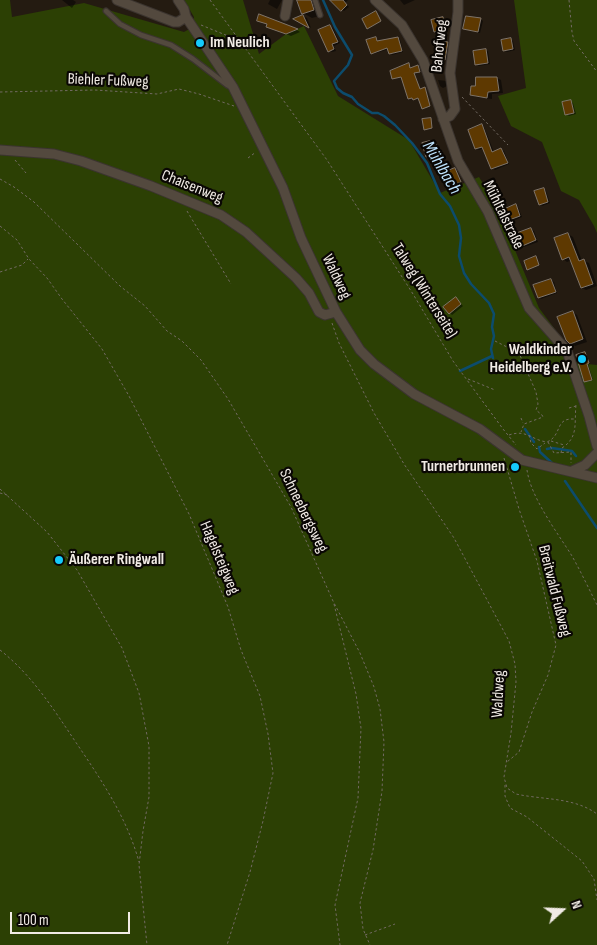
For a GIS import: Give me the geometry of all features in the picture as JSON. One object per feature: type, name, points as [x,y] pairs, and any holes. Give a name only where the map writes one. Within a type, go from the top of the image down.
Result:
[{"type":"street","points":[[117,0],[174,22],[188,21]]},
{"type":"street","name":"Waldweg","points":[[178,0],[184,9],[188,21],[233,87],[283,188],[334,313],[355,344],[374,364],[414,394],[480,429],[516,458],[597,478]]},
{"type":"street","points":[[285,16],[288,0]]},
{"type":"street","name":"Mühltalstraße","points":[[375,0],[402,25],[423,60],[458,161],[488,212],[529,308],[535,317],[566,349],[597,446]]},
{"type":"street","name":"Bahofweg","points":[[443,119],[450,116],[454,110],[451,66],[459,8],[458,0]]},
{"type":"street","name":"Chaisenweg","points":[[0,150],[54,154],[81,161],[221,215],[246,232],[296,278],[309,293],[319,312],[325,314],[334,313]]},
{"type":"street","points":[[568,471],[581,468],[592,460],[597,453]]},
{"type":"lane","points":[[315,0],[320,15]]},
{"type":"lane","points":[[106,11],[120,24],[141,35],[176,48],[201,64],[229,88],[233,87]]},
{"type":"path","name":"Talweg (Winterseite)","points":[[210,0],[327,160],[454,361],[508,436],[520,448]]},
{"type":"path","points":[[213,0],[213,5]]},
{"type":"path","points":[[569,0],[574,41],[597,72]]},
{"type":"path","points":[[188,21],[234,38],[238,37]]},
{"type":"path","name":"Biehler Fußweg","points":[[0,92],[95,90],[157,94],[179,88],[232,106]]},
{"type":"path","points":[[452,88],[508,145]]},
{"type":"path","points":[[248,158],[262,147]]},
{"type":"path","name":"Schneebergsweg","points":[[0,179],[34,202],[120,286],[145,306],[167,331],[182,341],[201,360],[228,399],[291,507],[360,653],[374,687],[382,724],[384,756],[381,800],[360,903],[364,935],[370,945]]},
{"type":"path","points":[[179,198],[231,284]]},
{"type":"path","name":"Hagelsteigweg","points":[[0,226],[17,240],[29,259],[48,278],[62,300],[102,349],[130,396],[189,514],[228,607],[240,650],[260,696],[268,734],[273,773],[250,872],[227,945]]},
{"type":"path","points":[[0,272],[22,265],[29,259]]},
{"type":"path","name":"Waldweg","points":[[334,313],[333,330],[374,413],[404,464],[458,544],[509,641],[515,664],[516,682],[504,778],[505,784]]},
{"type":"path","points":[[495,341],[519,353],[536,392],[538,404],[536,410],[543,417],[524,424]]},
{"type":"path","points":[[467,379],[495,390]]},
{"type":"path","points":[[570,408],[576,406]]},
{"type":"path","points":[[521,432],[524,424],[522,418]]},
{"type":"path","points":[[528,435],[531,443],[538,448],[557,434],[562,422],[567,419],[574,419],[574,433],[571,442],[562,448],[561,453]]},
{"type":"path","points":[[508,436],[521,432],[546,442],[552,451],[557,454],[571,452],[571,459]]},
{"type":"path","points":[[550,441],[565,446]]},
{"type":"path","name":"Breitwald Fußweg","points":[[500,446],[537,562],[556,645],[548,675],[532,712],[519,752],[506,763]]},
{"type":"path","points":[[527,462],[529,478],[541,506],[573,558],[597,605]]},
{"type":"path","points":[[1,489],[47,532],[77,570],[122,648],[139,693],[150,746],[150,797],[143,830],[139,865],[146,945]]},
{"type":"path","points":[[0,493],[8,495]]},
{"type":"path","points":[[334,601],[356,694],[361,728],[358,798],[335,905],[340,945]]},
{"type":"path","points":[[0,650],[21,668],[40,691],[98,773],[127,831],[139,865]]},
{"type":"path","points":[[505,784],[516,794],[574,803],[597,814]]},
{"type":"path","points":[[505,784],[505,796],[510,808],[527,817],[582,861],[594,879],[597,900]]},
{"type":"path","points":[[364,935],[395,924]]},
{"type":"green space","points":[[0,0],[10,0],[12,17],[84,3],[184,32],[191,28],[194,17],[184,0],[243,0],[259,54],[286,34],[304,26],[338,96],[409,140],[440,193],[479,177],[493,200],[505,226],[539,308],[569,348],[577,363],[597,365],[597,945],[0,945]]},
{"type":"green space","points":[[514,0],[597,0],[597,233],[579,200],[561,191],[542,142],[511,126],[498,96],[526,88]]},
{"type":"building","points":[[297,0],[311,0],[314,10],[302,14]]},
{"type":"building","points":[[330,0],[343,0],[347,5],[341,11]]},
{"type":"building","points":[[376,11],[381,21],[367,29],[362,19]]},
{"type":"building","points":[[259,14],[298,29],[286,34],[266,27],[267,24],[257,21]]},
{"type":"building","points":[[303,15],[309,28],[293,19]]},
{"type":"building","points":[[466,16],[481,18],[478,32],[463,29]]},
{"type":"building","points":[[443,17],[446,29],[434,32],[431,20]]},
{"type":"building","points":[[330,25],[338,42],[332,44],[334,49],[328,52],[318,30]]},
{"type":"building","points":[[376,37],[377,41],[398,37],[402,51],[389,54],[387,48],[371,54],[366,40]]},
{"type":"building","points":[[511,38],[513,49],[503,51],[501,40]]},
{"type":"building","points":[[441,41],[448,42],[445,60],[439,59]]},
{"type":"building","points":[[486,49],[488,63],[475,65],[473,51]]},
{"type":"building","points":[[409,63],[410,68],[418,65],[420,72],[414,73],[420,89],[425,87],[430,106],[422,109],[418,98],[408,99],[401,77],[392,79],[390,71]]},
{"type":"building","points":[[476,77],[497,77],[499,91],[488,92],[487,98],[470,95],[471,86],[475,86]]},
{"type":"building","points":[[571,100],[574,113],[565,115],[562,102]]},
{"type":"building","points":[[431,118],[432,128],[424,130],[422,119]]},
{"type":"building","points":[[482,124],[492,152],[501,148],[508,163],[491,169],[482,147],[475,149],[468,130]]},
{"type":"building","points":[[430,141],[431,146],[436,144],[439,153],[426,157],[422,143]]},
{"type":"building","points":[[455,168],[461,182],[451,186],[445,172]]},
{"type":"building","points":[[544,188],[548,202],[539,205],[534,191]]},
{"type":"building","points":[[516,204],[520,216],[509,220],[505,209]]},
{"type":"building","points":[[531,228],[536,240],[520,247],[515,234]]},
{"type":"building","points":[[568,233],[579,261],[584,259],[593,284],[581,288],[569,257],[562,260],[554,238]]},
{"type":"building","points":[[536,256],[539,265],[527,270],[524,261]]},
{"type":"building","points":[[551,279],[556,292],[538,298],[533,285]]},
{"type":"building","points":[[456,297],[461,304],[449,314],[443,307]]},
{"type":"building","points":[[573,311],[583,339],[570,344],[566,340],[557,317]]},
{"type":"building","points":[[585,352],[592,380],[584,382],[576,355]]},
{"type":"waterway","name":"Mühlbach","points":[[323,0],[335,27],[352,55],[348,65],[334,81],[337,88],[372,113],[384,116],[395,125],[427,163],[440,194],[450,206],[459,225],[461,238],[459,256],[464,273],[471,284],[489,303],[494,314],[492,327],[494,336],[491,349],[493,358]]},
{"type":"waterway","points":[[460,371],[492,356]]},
{"type":"waterway","name":"Mühlbach","points":[[525,429],[534,442]]},
{"type":"waterway","name":"Mühlbach","points":[[539,447],[540,452],[552,463]]},
{"type":"waterway","points":[[547,449],[572,451],[576,456]]},
{"type":"waterway","name":"Mühlbach","points":[[565,481],[597,528]]},
{"type":"place","name":"Im Neulich","points":[[200,43]]},
{"type":"place","name":"Waldkinder Heidelberg e.V.","points":[[582,359]]},
{"type":"place","name":"Turnerbrunnen","points":[[515,467]]},
{"type":"place","name":"Äußerer Ringwall","points":[[59,560]]}]
